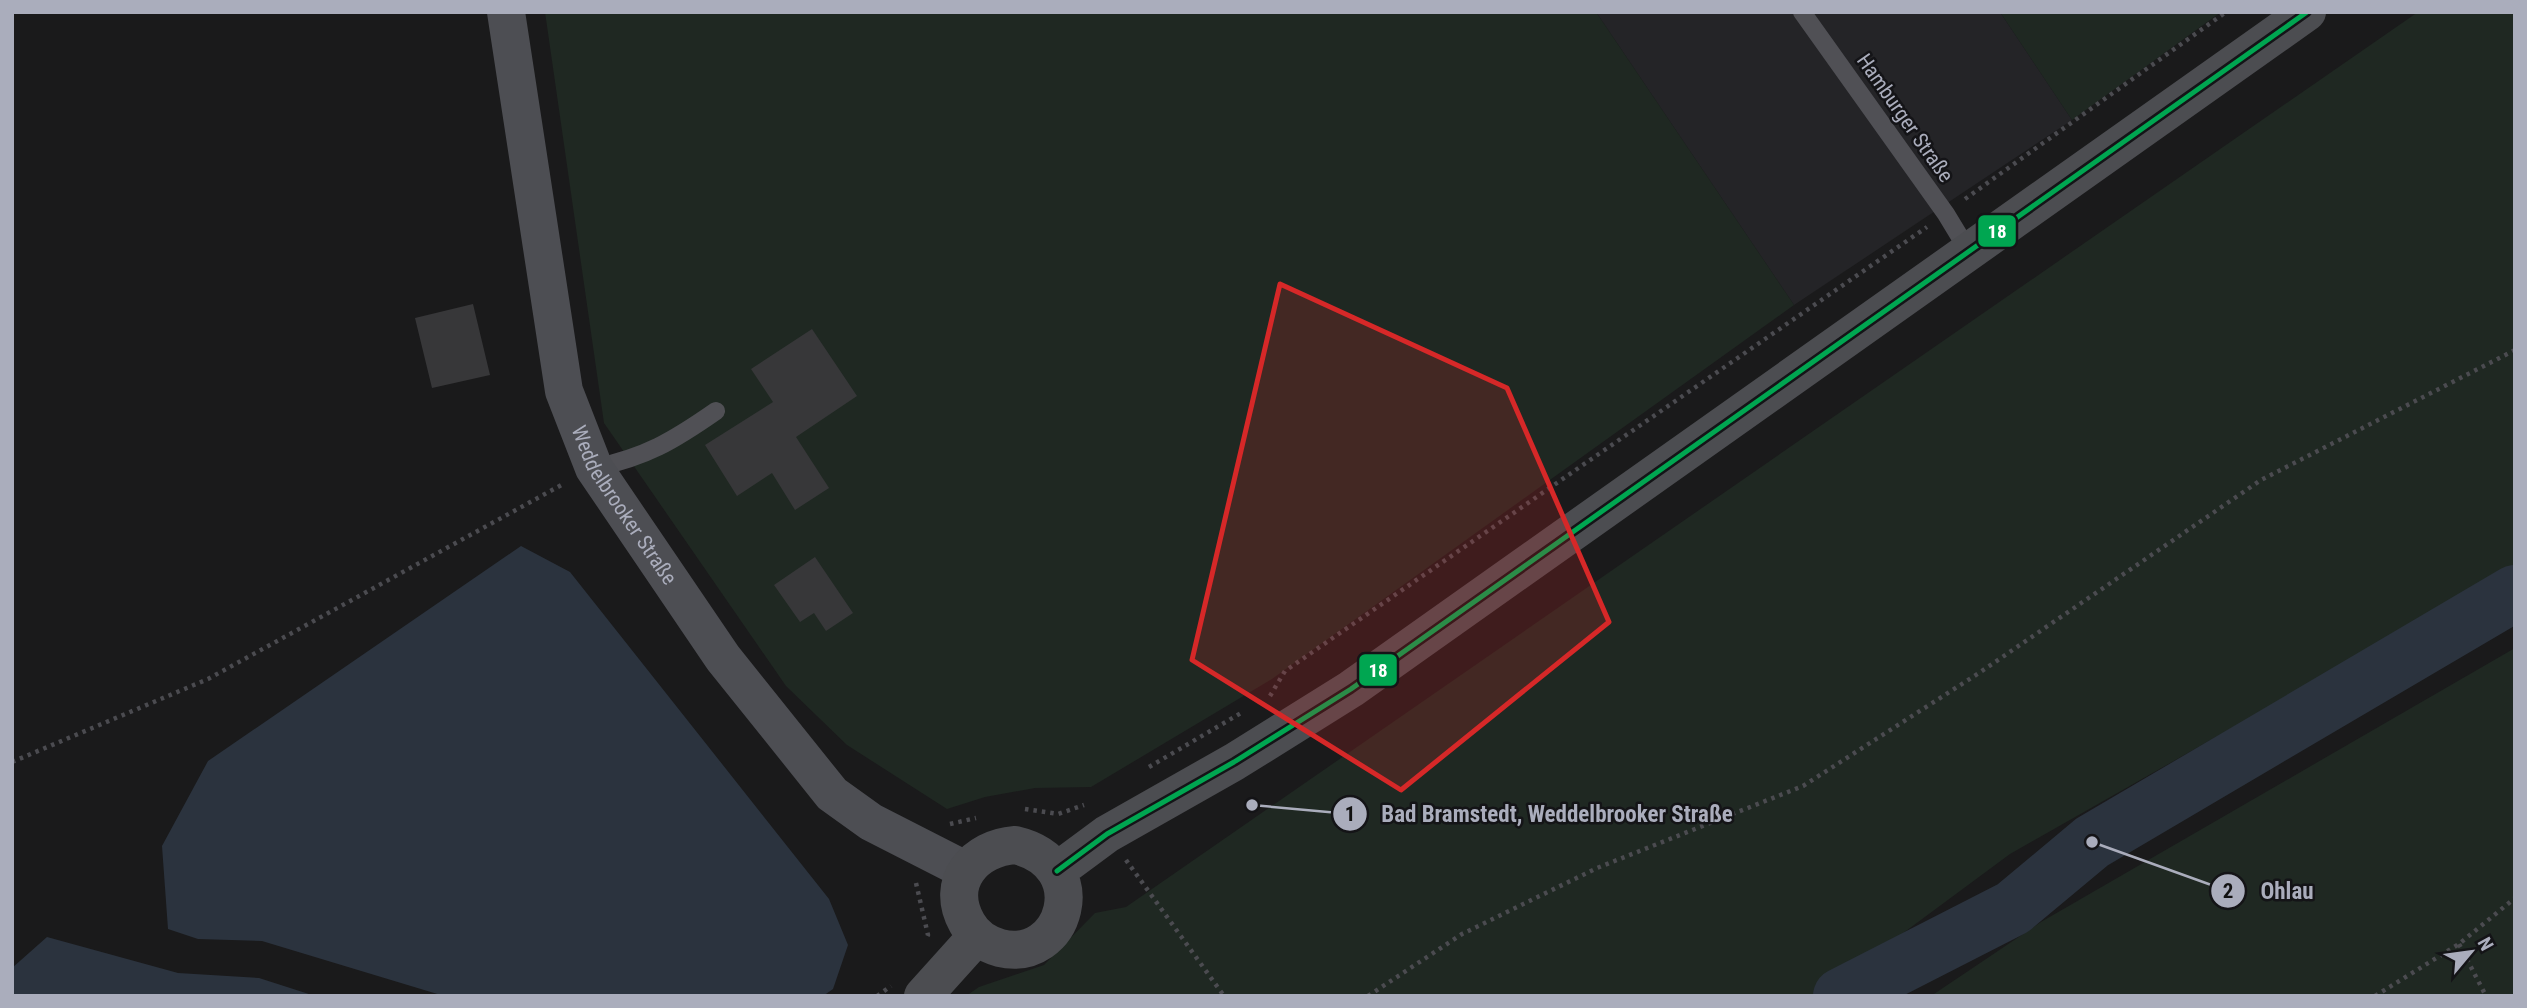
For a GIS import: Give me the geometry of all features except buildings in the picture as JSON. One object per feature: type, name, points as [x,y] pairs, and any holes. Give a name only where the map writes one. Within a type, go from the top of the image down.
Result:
[{"type":"main road","points":[[1057,870],[1098,818],[1234,762],[1351,689],[2307,12]]},
{"type":"main road","points":[[1016,845],[1032,849],[1046,858],[1057,870],[1063,886],[1062,910],[1051,932],[1039,942],[1024,948],[1007,949],[992,945],[977,936],[967,924],[961,909],[960,894],[965,870],[984,853],[999,846],[1016,845]]},
{"type":"main road","points":[[909,990],[977,936]]},
{"type":"street","name":"Weddelbrooker Straße","points":[[506,12],[564,391],[594,468],[723,658],[832,794],[871,822],[965,870]]},
{"type":"lane","name":"Hamburger Straße","points":[[1802,12],[1969,252]]},
{"type":"lane","points":[[594,468],[620,463],[657,449],[716,411]]},
{"type":"path","points":[[1260,702],[1272,695],[1285,671],[1945,214],[2226,12]]},
{"type":"path","points":[[1368,996],[1462,934],[1597,868],[1803,786],[1979,673],[2261,480],[2515,350]]},
{"type":"path","points":[[12,762],[208,679],[594,468]]},
{"type":"path","points":[[1146,769],[1249,709]]},
{"type":"path","points":[[1013,808],[1058,814],[1078,808],[1098,818],[1224,996]]},
{"type":"path","points":[[922,947],[928,935],[915,887],[924,851],[942,827],[978,817]]},
{"type":"path","points":[[2375,996],[2459,944],[2515,898]]},
{"type":"path","points":[[2459,944],[2486,996]]},
{"type":"path","points":[[877,996],[909,990]]},
{"type":"highlighted area","points":[[1280,284],[1507,388],[1609,622],[1401,790],[1192,660]]},
{"type":"shaded area","points":[[545,12],[1596,12],[1794,305],[1272,679],[1091,787],[1035,788],[985,797],[947,809],[847,745],[786,686],[604,423]]},
{"type":"shaded area","points":[[1596,12],[2000,12],[2072,120],[1794,305]]},
{"type":"shaded area","points":[[2000,12],[2221,12],[2072,120]]},
{"type":"shaded area","points":[[2418,12],[2515,12],[2515,567],[2010,854],[1818,996],[966,996],[979,987],[1044,965],[1095,913],[1126,907]]},
{"type":"shaded area","points":[[2515,648],[2515,996],[1931,996],[2041,922]]},
{"type":"water","points":[[521,546],[570,572],[829,899],[848,945],[833,989],[823,996],[444,996],[262,941],[198,939],[168,929],[162,846],[208,761]]},
{"type":"water","points":[[47,937],[178,973],[259,978],[315,996],[12,996],[12,968]]},
{"type":"waterway","points":[[1841,996],[2013,908],[2092,842],[2515,593]]},
{"type":"transit line","name":"18","points":[[1057,871],[1107,834],[1234,762],[1351,689],[2307,12]]},
{"type":"place","name":"Bad Bramstedt, Weddelbrooker Straße","points":[[1252,805]]},
{"type":"place","name":"Ohlau","points":[[2092,842]]}]
